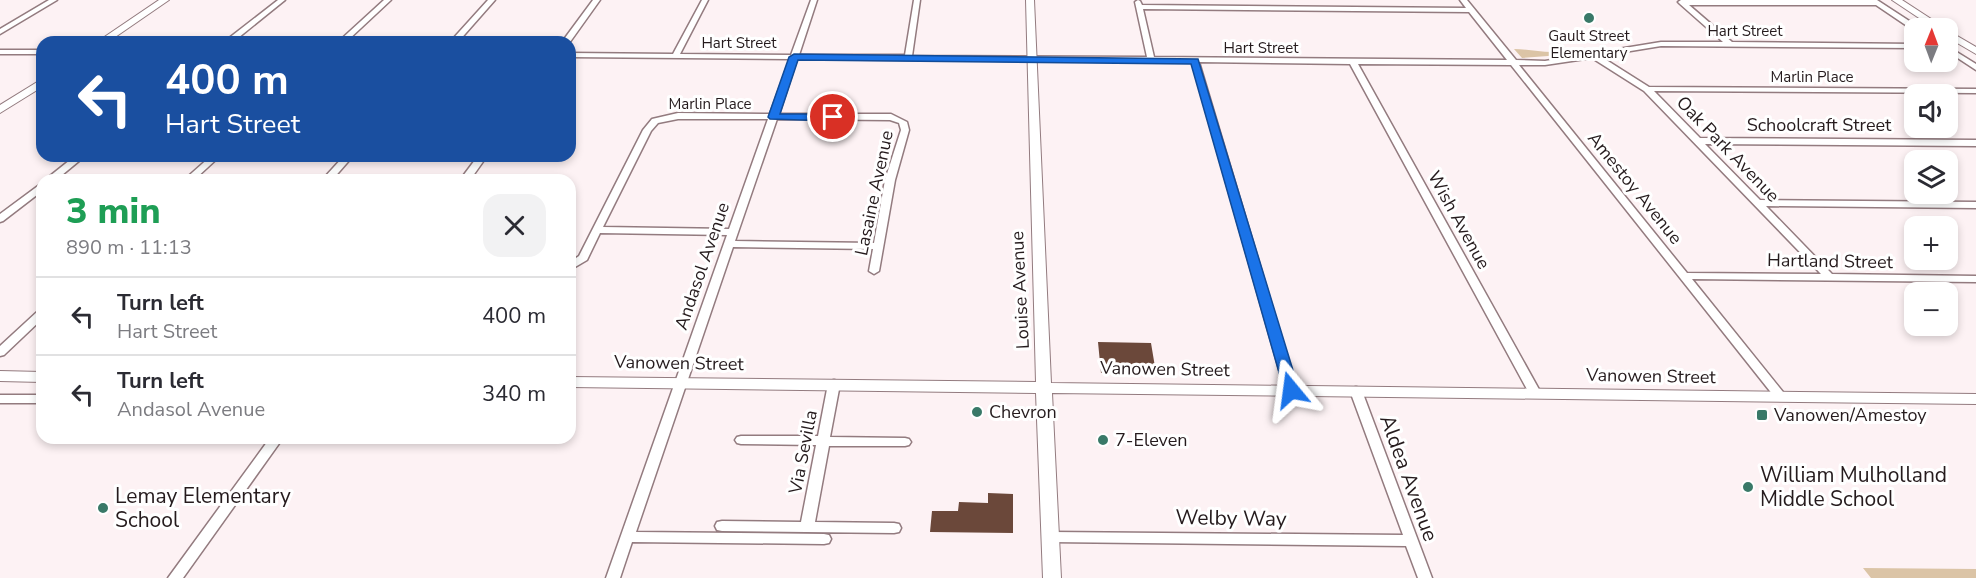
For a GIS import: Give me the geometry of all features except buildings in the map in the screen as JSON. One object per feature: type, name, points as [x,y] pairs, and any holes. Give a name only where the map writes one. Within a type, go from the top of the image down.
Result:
[{"type":"main road","points":[[111,36],[165,0]]},
{"type":"main road","name":"Louise Avenue","points":[[1030,0],[1052,578]]},
{"type":"main road","points":[[1896,0],[1924,18]]},
{"type":"main road","points":[[1958,40],[1976,51]]},
{"type":"main road","points":[[0,110],[36,86]]},
{"type":"main road","points":[[0,376],[36,377]]},
{"type":"main road","name":"Vanowen Street","points":[[576,382],[1976,399]]},
{"type":"street","points":[[0,32],[54,0]]},
{"type":"street","points":[[236,36],[282,0]]},
{"type":"street","points":[[349,36],[388,0]]},
{"type":"street","points":[[459,36],[492,0]]},
{"type":"street","points":[[570,36],[597,0]]},
{"type":"street","points":[[675,56],[705,0]]},
{"type":"street","name":"Andasol Avenue","points":[[613,578],[814,0]]},
{"type":"street","points":[[908,58],[917,0]]},
{"type":"street","name":"Amestoy Avenue","points":[[1463,0],[1781,397]]},
{"type":"street","points":[[1680,1],[1875,2],[1904,20]]},
{"type":"street","points":[[1680,1],[1731,45]]},
{"type":"street","points":[[1151,60],[1138,4],[1471,10]]},
{"type":"street","name":"Hart Street","points":[[576,56],[1550,63],[1648,45],[1904,46]]},
{"type":"street","points":[[0,51],[36,52]]},
{"type":"street","name":"Oak Park Avenue","points":[[1593,55],[1647,89],[1830,278]]},
{"type":"street","points":[[1958,55],[1975,67]]},
{"type":"street","points":[[1195,61],[1291,390]]},
{"type":"street","name":"Wish Avenue","points":[[1353,62],[1535,393]]},
{"type":"street","name":"Marlin Place","points":[[1647,89],[1976,92]]},
{"type":"street","name":"Marlin Place","points":[[597,231],[650,125],[661,118],[678,116],[882,117],[903,122]]},
{"type":"street","name":"Lasaine Avenue","points":[[874,271],[890,180],[904,135],[903,122]]},
{"type":"street","name":"Schoolcraft Street","points":[[1697,141],[1976,143]]},
{"type":"street","points":[[58,174],[73,162]]},
{"type":"street","points":[[196,174],[209,162]]},
{"type":"street","points":[[332,174],[344,162]]},
{"type":"street","points":[[0,219],[36,191]]},
{"type":"street","points":[[1758,203],[1976,205]]},
{"type":"street","points":[[576,263],[583,258],[597,231],[879,246]]},
{"type":"street","name":"Hartland Street","points":[[1684,276],[1976,279]]},
{"type":"street","points":[[0,351],[36,319]]},
{"type":"street","name":"Via Sevilla","points":[[807,527],[834,384]]},
{"type":"street","name":"Aldea Avenue","points":[[1356,391],[1425,578]]},
{"type":"street","points":[[0,399],[36,399]]},
{"type":"street","points":[[741,440],[905,442]]},
{"type":"street","points":[[175,578],[273,444]]},
{"type":"street","points":[[722,526],[894,528]]},
{"type":"street","points":[[628,537],[824,539]]},
{"type":"street","name":"Welby Way","points":[[1051,537],[1412,541]]},
{"type":"shaded area","points":[[1514,49],[1547,52],[1580,51],[1522,58]]},
{"type":"shaded area","points":[[1863,568],[1976,569],[1976,578],[1871,578]]},
{"type":"place","name":"Gault Street Elementary","points":[[1589,18]]},
{"type":"place","name":"Chevron","points":[[977,412]]},
{"type":"place","name":"Vanowen/Amestoy","points":[[1762,415]]},
{"type":"place","name":"7-Eleven","points":[[1103,440]]},
{"type":"place","name":"William Mulholland Middle School","points":[[1748,487]]},
{"type":"place","name":"Lemay Elementary School","points":[[103,508]]},
{"type":"route","points":[[833,117],[773,117],[794,57],[1195,61],[1291,390]]}]
